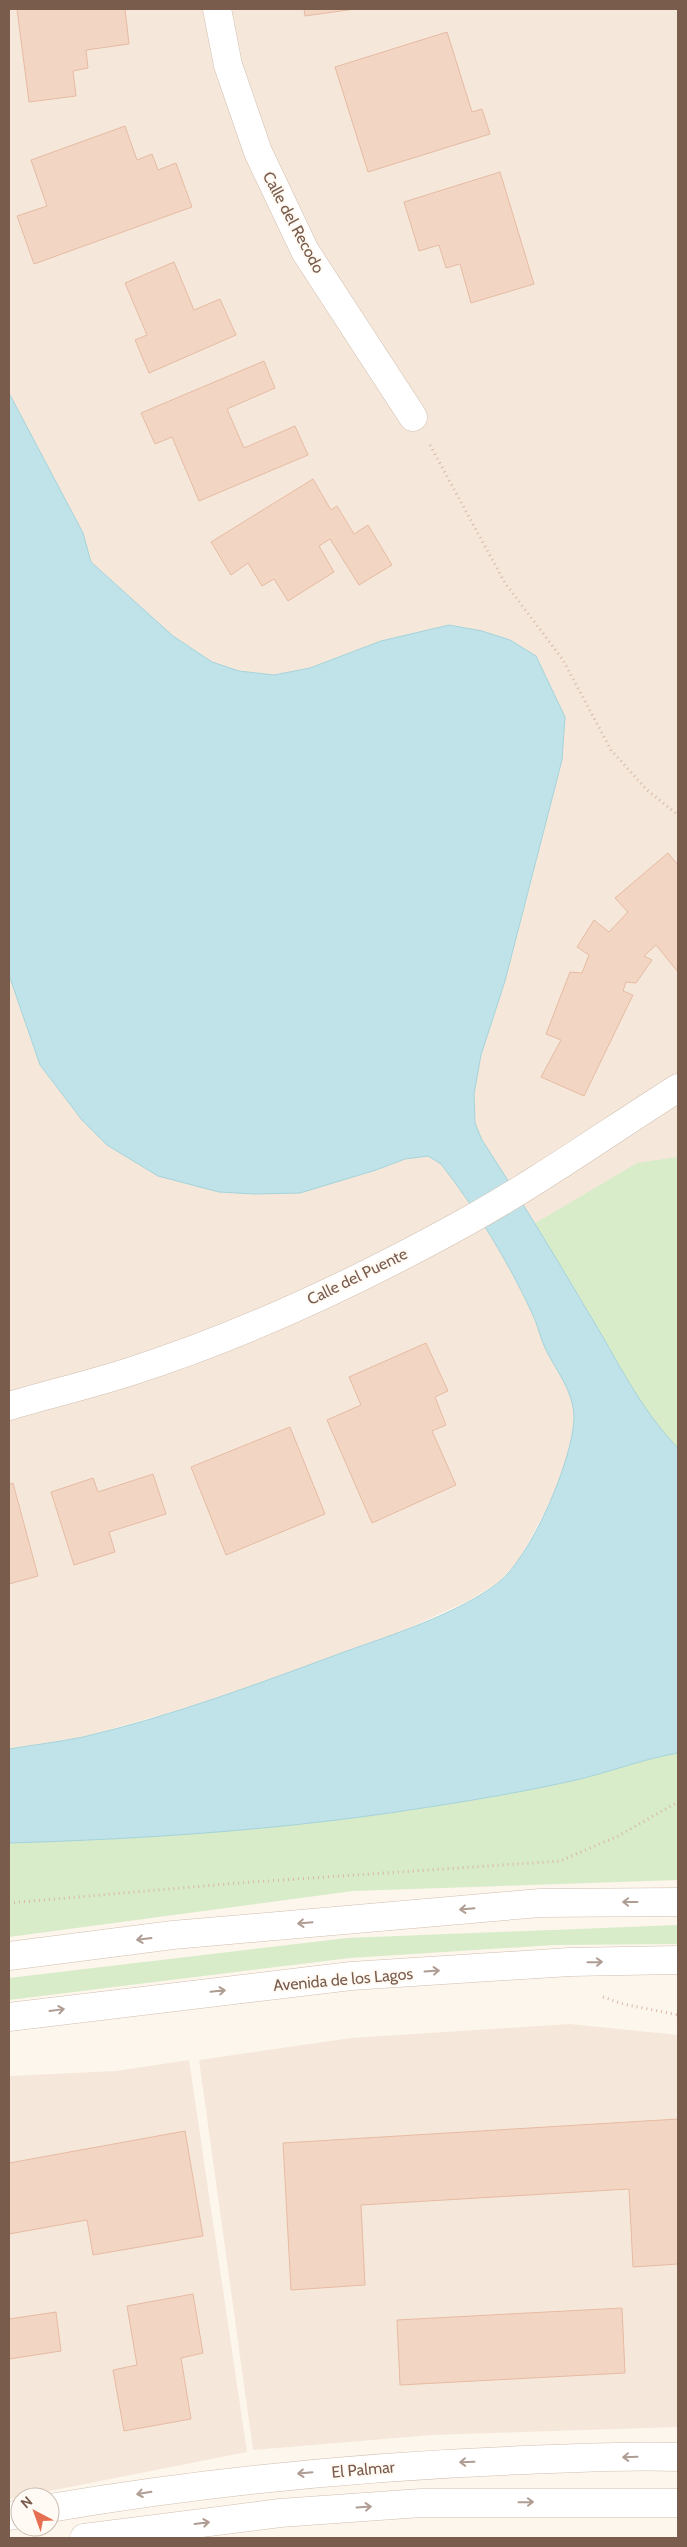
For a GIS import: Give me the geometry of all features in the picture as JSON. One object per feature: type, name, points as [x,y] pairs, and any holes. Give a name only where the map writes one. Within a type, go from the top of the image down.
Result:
[{"type":"street","name":"Calle del Recodo","points":[[217,9],[228,65],[258,152],[305,251],[414,416]]},
{"type":"street","name":"Calle del Puente","points":[[9,1406],[133,1370],[250,1327],[376,1269],[464,1223],[523,1188],[678,1088]]},
{"type":"street","points":[[9,1956],[173,1935],[540,1903],[678,1902]]},
{"type":"street","name":"Avenida de los Lagos","points":[[9,2017],[351,1976],[570,1962],[678,1960]]},
{"type":"street","points":[[648,1961],[678,1967]]},
{"type":"street","name":"El Palmar","points":[[60,2506],[148,2492],[264,2477],[426,2464],[678,2457]]},
{"type":"street","points":[[84,2538],[280,2512],[412,2504],[540,2502],[678,2503]]},
{"type":"path","points":[[414,416],[505,582],[563,660],[611,750],[647,790],[678,815]]},
{"type":"path","points":[[9,1903],[248,1882],[560,1861],[618,1836],[678,1802]]},
{"type":"path","points":[[601,1996],[623,2004],[678,2015]]},
{"type":"shaded area","points":[[9,9],[678,9],[678,1448],[532,1313],[546,1348],[570,1392],[574,1416],[571,1446],[562,1476],[544,1513],[520,1558],[499,1582],[468,1601],[398,1633],[214,1700],[82,1737],[9,1749],[9,975],[40,1065],[82,1120],[107,1145],[158,1176],[219,1192],[255,1194],[300,1193],[376,1170],[405,1159],[428,1156],[441,1164],[454,1180],[494,1159],[482,1140],[475,1123],[474,1094],[481,1055],[534,871],[482,631],[449,625],[381,641],[310,668],[273,675],[239,671],[212,662],[173,636],[91,562],[83,533],[9,393]]},
{"type":"shaded area","points":[[570,2024],[678,2035],[678,2427],[432,2435],[253,2450],[199,2060],[351,2038]]},
{"type":"shaded area","points":[[189,2060],[247,2452],[60,2489],[60,2487],[10,2487],[9,2499],[9,2076],[116,2071]]},
{"type":"green space","points":[[678,1157],[678,1448],[664,1433],[641,1401],[577,1292],[534,1224],[637,1163]]},
{"type":"green space","points":[[678,1753],[678,1880],[353,1891],[9,1937],[9,1843],[111,1839],[315,1823],[456,1803],[536,1788],[576,1780]]},
{"type":"green space","points":[[678,1925],[678,1944],[554,1945],[350,1958],[9,2000],[9,1978],[347,1938]]},
{"type":"water","points":[[9,393],[83,533],[91,562],[173,636],[212,662],[239,671],[274,675],[310,668],[381,641],[449,625],[482,631],[510,640],[536,656],[565,717],[562,760],[505,981],[481,1055],[474,1094],[475,1123],[482,1140],[549,1247],[629,1383],[664,1433],[678,1448],[678,1753],[576,1780],[536,1788],[456,1803],[315,1823],[111,1839],[9,1843],[9,1749],[83,1737],[116,1729],[215,1699],[424,1623],[482,1594],[498,1583],[511,1570],[524,1552],[548,1506],[566,1458],[572,1436],[574,1418],[568,1391],[546,1350],[534,1318],[513,1274],[479,1217],[441,1164],[428,1156],[405,1159],[376,1170],[300,1193],[255,1194],[219,1192],[158,1176],[107,1145],[82,1120],[40,1065],[9,975]]},
{"type":"building","points":[[17,9],[125,9],[129,44],[86,50],[88,68],[73,71],[76,96],[29,102]]},
{"type":"building","points":[[304,9],[355,9],[305,16]]},
{"type":"building","points":[[447,32],[472,112],[482,109],[490,134],[368,172],[335,67]]},
{"type":"building","points":[[125,126],[137,160],[152,154],[158,170],[176,163],[192,207],[34,264],[17,216],[47,206],[31,160]]},
{"type":"building","points":[[500,172],[534,284],[471,303],[460,264],[446,268],[439,245],[419,251],[404,202]]},
{"type":"building","points":[[174,262],[194,310],[220,299],[236,335],[149,373],[135,340],[147,335],[125,283]]},
{"type":"building","points":[[264,361],[275,388],[227,409],[244,448],[295,426],[308,455],[199,501],[172,437],[155,444],[141,413]]},
{"type":"building","points":[[313,479],[331,510],[337,506],[354,534],[368,525],[392,565],[359,585],[330,539],[319,546],[334,572],[288,601],[274,579],[262,586],[248,563],[231,575],[211,542]]},
{"type":"building","points":[[668,853],[678,865],[678,972],[656,945],[644,956],[652,960],[636,983],[626,982],[623,991],[633,995],[584,1096],[541,1077],[561,1040],[546,1034],[570,972],[582,973],[589,955],[577,947],[594,920],[609,932],[628,912],[615,898]]},
{"type":"building","points":[[426,1343],[448,1391],[435,1397],[446,1425],[432,1431],[456,1485],[372,1523],[327,1420],[361,1405],[349,1377]]},
{"type":"building","points":[[290,1427],[325,1514],[226,1555],[191,1467]]},
{"type":"building","points":[[153,1474],[166,1514],[109,1532],[115,1552],[74,1565],[51,1492],[93,1478],[98,1492]]},
{"type":"building","points":[[13,1483],[38,1576],[9,1584],[9,1485]]},
{"type":"building","points":[[678,2119],[678,2264],[633,2267],[629,2189],[361,2205],[365,2285],[291,2290],[283,2143]]},
{"type":"building","points":[[185,2131],[203,2236],[93,2255],[87,2220],[9,2234],[9,2163]]},
{"type":"building","points":[[193,2294],[203,2353],[181,2358],[191,2419],[124,2431],[113,2370],[137,2365],[127,2306]]},
{"type":"building","points":[[622,2308],[625,2373],[400,2385],[397,2320]]},
{"type":"building","points":[[56,2312],[61,2351],[9,2359],[9,2319]]}]
